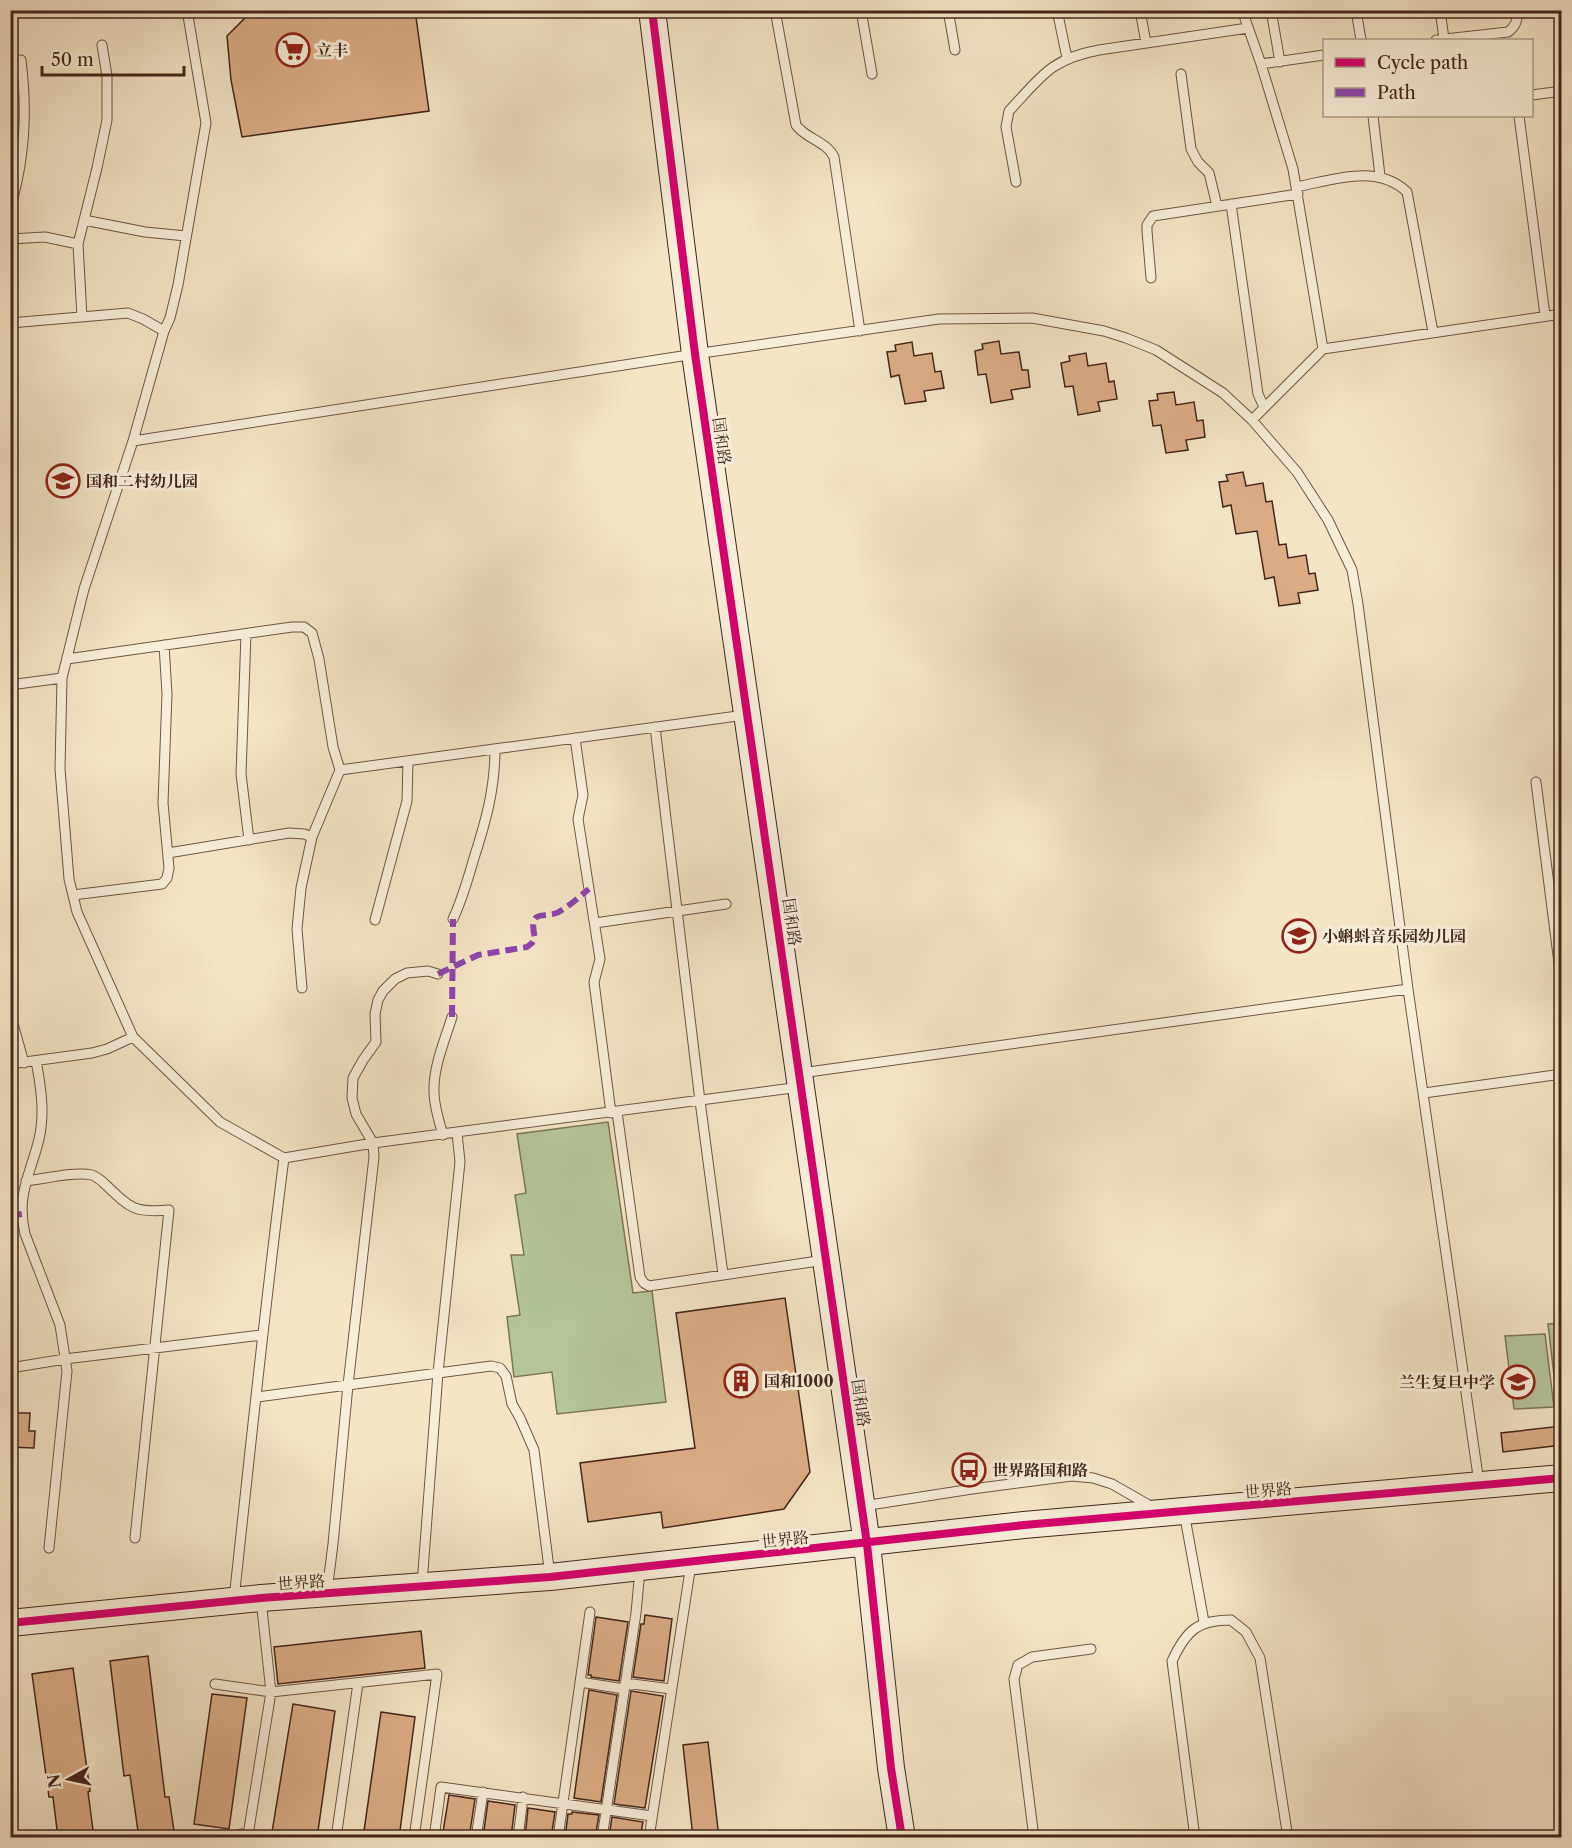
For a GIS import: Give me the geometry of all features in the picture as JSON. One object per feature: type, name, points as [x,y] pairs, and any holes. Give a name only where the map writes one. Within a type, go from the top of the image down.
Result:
[{"type":"street","name":"国和路","points":[[652,10],[695,354],[862,1506],[891,1768],[902,1838]]},
{"type":"street","name":"世界路","points":[[10,1623],[261,1598],[550,1577],[1024,1525],[1562,1478]]},
{"type":"lane","points":[[187,10],[206,123],[170,318],[133,441],[84,589],[62,678],[60,769],[69,879],[77,912],[133,1037],[220,1122],[284,1158],[373,1143],[700,1101],[802,1080],[1408,989]]},
{"type":"lane","points":[[775,10],[796,125],[801,131],[826,146],[834,156],[860,331]]},
{"type":"lane","points":[[861,10],[872,74]]},
{"type":"lane","points":[[948,10],[955,50]]},
{"type":"lane","points":[[1057,10],[1067,58]]},
{"type":"lane","points":[[1140,10],[1146,43]]},
{"type":"lane","points":[[1242,10],[1293,169],[1323,349]]},
{"type":"lane","points":[[1271,10],[1280,62]]},
{"type":"lane","points":[[1356,10],[1361,39]]},
{"type":"lane","points":[[1440,10],[1440,39]]},
{"type":"lane","points":[[1457,39],[1508,36],[1518,18],[1517,10]]},
{"type":"lane","points":[[1016,182],[1006,118],[1009,111],[1048,70],[1067,58],[1098,50],[1248,28]]},
{"type":"lane","points":[[82,317],[78,244],[107,120],[106,76],[102,45]]},
{"type":"lane","points":[[1261,64],[1323,55]]},
{"type":"lane","points":[[10,214],[21,159],[25,122],[21,60]]},
{"type":"lane","points":[[1181,74],[1191,150],[1198,162],[1209,173],[1217,206]]},
{"type":"lane","points":[[1533,95],[1562,91]]},
{"type":"lane","points":[[1373,117],[1380,176]]},
{"type":"lane","points":[[1519,117],[1545,315]]},
{"type":"lane","points":[[1151,278],[1147,231],[1149,219],[1157,214],[1231,204],[1365,175],[1380,176],[1401,186],[1409,196],[1432,332]]},
{"type":"lane","points":[[1231,204],[1258,394],[1264,407]]},
{"type":"lane","points":[[84,220],[146,232],[186,236]]},
{"type":"lane","points":[[10,239],[45,237],[78,244]]},
{"type":"lane","points":[[10,323],[128,313],[165,331]]},
{"type":"lane","points":[[1252,420],[1323,349],[1562,314]]},
{"type":"lane","points":[[133,441],[695,354],[939,319],[1032,318],[1104,331],[1156,350],[1223,393],[1252,420],[1297,472],[1328,520],[1352,570],[1408,989],[1479,1486]]},
{"type":"lane","points":[[67,659],[292,627],[304,627],[312,633],[319,659],[333,747],[340,770],[312,837],[301,888],[297,929],[302,988]]},
{"type":"lane","points":[[246,633],[242,774],[249,840]]},
{"type":"lane","points":[[73,895],[162,884],[167,878],[169,868],[163,803],[167,694],[164,645]]},
{"type":"lane","points":[[10,685],[62,678]]},
{"type":"lane","points":[[340,770],[748,714]]},
{"type":"lane","points":[[655,727],[723,1274]]},
{"type":"lane","points":[[575,738],[583,795],[578,819],[600,959],[594,982],[640,1277],[649,1286],[827,1260]]},
{"type":"lane","points":[[453,919],[461,902],[490,808],[494,787],[495,749]]},
{"type":"lane","points":[[375,920],[407,801],[408,761]]},
{"type":"lane","points":[[1536,783],[1562,987]]},
{"type":"lane","points":[[168,853],[289,833],[312,837]]},
{"type":"lane","points":[[595,923],[726,904]]},
{"type":"lane","points":[[326,1593],[372,1178],[373,1143],[356,1114],[352,1098],[353,1078],[363,1059],[376,1042],[375,1014],[383,991],[395,979],[407,973],[428,971],[438,974]]},
{"type":"lane","points":[[10,1013],[24,1063]]},
{"type":"lane","points":[[443,1135],[434,1091],[437,1069],[452,1017]]},
{"type":"lane","points":[[10,1064],[107,1049],[133,1037]]},
{"type":"lane","points":[[36,1061],[41,1085],[41,1121],[39,1139],[26,1181],[21,1207],[22,1219],[60,1325],[67,1371],[49,1548]]},
{"type":"lane","points":[[1424,1093],[1562,1074]]},
{"type":"lane","points":[[422,1586],[438,1373],[460,1162],[457,1133]]},
{"type":"lane","points":[[233,1601],[257,1397],[261,1335],[284,1158]]},
{"type":"lane","points":[[26,1181],[81,1174],[94,1175],[127,1206],[152,1212],[169,1210],[135,1538]]},
{"type":"lane","points":[[10,1368],[261,1335]]},
{"type":"lane","points":[[257,1397],[491,1366],[500,1368],[506,1376],[512,1404],[534,1450],[550,1577]]},
{"type":"lane","points":[[862,1506],[1072,1476],[1093,1478],[1112,1484],[1173,1511],[1203,1622]]},
{"type":"lane","points":[[649,1838],[692,1562]]},
{"type":"lane","points":[[602,1838],[636,1613],[640,1568]]},
{"type":"lane","points":[[248,1835],[271,1692],[261,1598]]},
{"type":"lane","points":[[558,1838],[591,1612]]},
{"type":"lane","points":[[1195,1838],[1172,1661],[1179,1646],[1189,1633],[1203,1622],[1231,1620],[1246,1632],[1260,1658],[1288,1838]]},
{"type":"lane","points":[[1034,1838],[1014,1679],[1018,1665],[1032,1657],[1091,1648]]},
{"type":"lane","points":[[215,1684],[271,1692],[437,1674],[414,1838]]},
{"type":"lane","points":[[580,1682],[671,1689]]},
{"type":"lane","points":[[336,1838],[358,1683]]},
{"type":"lane","points":[[434,1838],[441,1787],[652,1816]]},
{"type":"lane","points":[[476,1838],[483,1792]]},
{"type":"lane","points":[[518,1838],[523,1797]]},
{"type":"lane","points":[[232,1838],[241,1834],[262,1838]]},
{"type":"green space","points":[[608,1122],[633,1293],[652,1291],[666,1402],[557,1414],[552,1372],[514,1377],[507,1317],[520,1315],[511,1255],[524,1255],[515,1195],[526,1193],[517,1134]]},
{"type":"green space","points":[[1561,1323],[1562,1409],[1558,1410],[1548,1324]]},
{"type":"green space","points":[[1545,1334],[1554,1407],[1514,1409],[1505,1336]]},
{"type":"building","points":[[258,10],[415,10],[429,111],[242,137],[231,80],[227,36],[251,12]]},
{"type":"building","points":[[999,341],[1001,354],[1019,352],[1022,370],[1028,370],[1030,387],[1011,390],[1013,399],[991,403],[986,374],[978,375],[975,351],[983,349],[982,344]]},
{"type":"building","points":[[912,342],[914,356],[932,353],[935,372],[941,371],[944,388],[924,391],[926,401],[905,404],[899,375],[891,377],[887,352],[896,351],[895,345]]},
{"type":"building","points":[[1086,353],[1088,366],[1106,363],[1109,382],[1114,381],[1117,399],[1098,402],[1100,411],[1078,415],[1073,386],[1065,387],[1061,363],[1070,361],[1069,356]]},
{"type":"building","points":[[1174,392],[1176,405],[1194,402],[1197,421],[1203,420],[1205,437],[1186,440],[1188,450],[1166,453],[1161,425],[1153,426],[1149,401],[1158,400],[1157,394]]},
{"type":"building","points":[[1243,472],[1246,486],[1263,483],[1266,502],[1272,501],[1279,545],[1286,544],[1288,558],[1306,555],[1309,574],[1315,573],[1318,590],[1298,593],[1300,603],[1279,606],[1274,577],[1265,579],[1257,531],[1236,534],[1231,505],[1223,507],[1219,482],[1228,481],[1226,475]]},
{"type":"building","name":"国和1000","points":[[785,1298],[810,1472],[784,1509],[663,1528],[661,1512],[588,1522],[580,1463],[695,1448],[676,1313]]},
{"type":"building","points":[[10,1413],[30,1413],[29,1431],[35,1431],[34,1448],[10,1447]]},
{"type":"building","points":[[1562,1426],[1562,1445],[1503,1452],[1501,1433]]},
{"type":"building","points":[[645,1615],[672,1619],[664,1681],[633,1677],[641,1624],[644,1624]]},
{"type":"building","points":[[596,1617],[628,1622],[619,1681],[588,1675]]},
{"type":"building","points":[[421,1631],[425,1668],[278,1684],[274,1647]]},
{"type":"building","points":[[148,1656],[165,1797],[169,1797],[175,1838],[139,1838],[130,1775],[124,1776],[110,1661]]},
{"type":"building","points":[[73,1668],[94,1838],[58,1838],[53,1797],[49,1797],[32,1674]]},
{"type":"building","points":[[589,1690],[617,1695],[601,1802],[574,1798]]},
{"type":"building","points":[[631,1691],[663,1696],[645,1808],[614,1804]]},
{"type":"building","points":[[212,1694],[247,1698],[229,1829],[194,1824]]},
{"type":"building","points":[[293,1704],[335,1711],[317,1838],[288,1838],[272,1832]]},
{"type":"building","points":[[381,1712],[415,1717],[399,1838],[363,1838]]},
{"type":"building","points":[[708,1742],[719,1838],[693,1838],[683,1745]]},
{"type":"building","points":[[449,1795],[475,1799],[469,1838],[442,1838]]},
{"type":"building","points":[[488,1801],[515,1805],[511,1838],[483,1838]]},
{"type":"building","points":[[528,1808],[555,1812],[551,1838],[525,1838]]},
{"type":"building","points":[[572,1812],[599,1815],[595,1838],[565,1838],[568,1814]]},
{"type":"building","points":[[612,1817],[643,1822],[640,1838],[609,1838]]},
{"type":"marked path","points":[[438,974],[478,955],[527,947],[535,938],[533,928],[536,917],[556,913],[589,889]]},
{"type":"marked path","points":[[452,1017],[453,919]]},
{"type":"marked path","points":[[10,1216],[22,1214]]},
{"type":"cycle path","points":[[652,10],[695,354],[867,1544],[891,1768],[902,1838]]},
{"type":"cycle path","points":[[10,1623],[261,1598],[550,1577],[1024,1525],[1562,1478]]},
{"type":"place","name":"立丰","points":[[293,50]]},
{"type":"place","name":"国和二村幼儿园","points":[[63,481]]},
{"type":"place","name":"小蝌蚪音乐园幼儿园","points":[[1299,936]]},
{"type":"place","name":"国和1000","points":[[741,1381]]},
{"type":"place","name":"兰生复旦中学","points":[[1518,1382]]},
{"type":"place","name":"世界路国和路","points":[[969,1470]]}]
